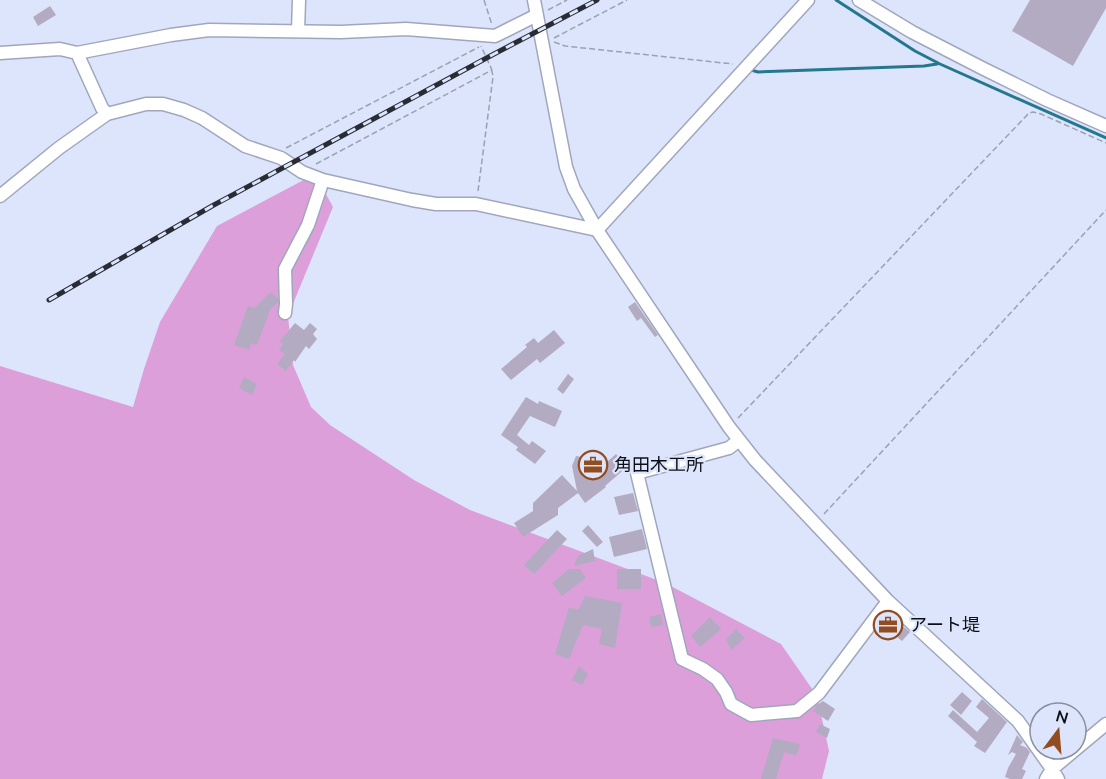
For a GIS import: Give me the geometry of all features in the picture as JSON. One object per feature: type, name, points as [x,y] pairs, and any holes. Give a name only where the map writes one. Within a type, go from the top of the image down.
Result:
[{"type":"street","points":[[298,31],[299,0]]},
{"type":"street","points":[[534,0],[566,167],[574,189],[597,230],[729,427],[755,460],[888,602],[1018,721],[1052,775],[1065,761]]},
{"type":"street","points":[[597,230],[808,0]]},
{"type":"street","points":[[859,0],[912,32],[984,69],[1106,126]]},
{"type":"street","points":[[0,53],[60,49],[77,53],[209,30],[341,32],[406,30],[495,36],[537,15]]},
{"type":"street","points":[[77,53],[102,108],[107,114]]},
{"type":"street","points":[[0,196],[59,148],[107,114],[146,105],[164,104],[202,118],[245,146],[280,158],[302,172],[323,180],[435,204],[476,204],[597,230]]},
{"type":"street","points":[[285,313],[285,269],[308,225],[323,180]]},
{"type":"street","points":[[739,440],[729,448],[637,473],[682,658],[717,679],[731,704],[751,715],[797,711],[819,693],[888,602]]},
{"type":"street","points":[[1088,739],[1106,724]]},
{"type":"path","points":[[484,0],[495,36]]},
{"type":"path","points":[[537,15],[567,0]]},
{"type":"path","points":[[627,0],[550,40],[565,46],[732,64],[750,62]]},
{"type":"path","points":[[273,155],[480,46],[493,77],[476,204]]},
{"type":"path","points":[[302,172],[492,70]]},
{"type":"path","points":[[729,427],[1029,113],[1041,114],[1106,143]]},
{"type":"path","points":[[815,524],[1106,210]]},
{"type":"shaded area","points":[[315,174],[333,207],[288,316],[293,365],[311,407],[330,425],[414,480],[470,510],[665,583],[781,644],[817,696],[829,751],[822,779],[0,779],[0,366],[133,407],[160,322],[217,226]]},
{"type":"building","points":[[1030,0],[1106,0],[1106,8],[1073,66],[1012,31]]},
{"type":"building","points":[[50,6],[56,15],[38,26],[33,17]]},
{"type":"building","points":[[271,292],[278,302],[270,310],[257,345],[251,343],[249,350],[234,345],[248,306],[254,308]]},
{"type":"building","points":[[635,302],[658,335],[655,337],[641,318],[637,321],[628,307]]},
{"type":"building","points":[[295,323],[304,330],[310,323],[317,329],[313,334],[317,339],[309,349],[306,346],[286,371],[277,364],[285,354],[279,350],[283,344],[279,342]]},
{"type":"building","points":[[554,330],[565,343],[540,363],[537,359],[511,380],[501,369],[534,338],[538,343]]},
{"type":"building","points":[[568,374],[574,379],[563,394],[557,389]]},
{"type":"building","points":[[244,377],[257,384],[252,395],[239,388]]},
{"type":"building","points":[[526,397],[538,404],[539,401],[562,411],[555,427],[530,416],[517,435],[529,445],[532,441],[546,451],[535,464],[516,450],[518,447],[501,435]]},
{"type":"building","points":[[616,454],[627,467],[606,487],[585,503],[578,493],[558,508],[558,515],[523,537],[514,523],[533,511],[533,503],[562,475],[577,491],[572,466],[576,456],[587,458],[592,475]]},
{"type":"building","points":[[633,493],[638,511],[619,515],[614,497]]},
{"type":"building","points":[[588,525],[603,542],[597,547],[582,531]]},
{"type":"building","points":[[642,529],[647,549],[614,557],[609,537]]},
{"type":"building","points":[[557,530],[567,539],[534,574],[524,565]]},
{"type":"building","points":[[593,549],[595,561],[574,566],[578,556]]},
{"type":"building","points":[[569,569],[580,569],[586,578],[562,596],[552,583]]},
{"type":"building","points":[[617,569],[641,569],[641,589],[617,589]]},
{"type":"building","points":[[585,596],[622,603],[615,648],[599,644],[602,629],[583,625],[569,659],[555,654],[569,607],[578,610]]},
{"type":"building","points":[[661,614],[663,625],[651,627],[649,617]]},
{"type":"building","points":[[888,614],[910,632],[902,641],[881,624]]},
{"type":"building","points":[[710,617],[721,629],[700,647],[691,636]]},
{"type":"building","points":[[736,629],[745,638],[731,650],[726,639]]},
{"type":"building","points":[[579,666],[588,674],[582,685],[572,680]]},
{"type":"building","points":[[962,692],[972,701],[961,715],[950,705]]},
{"type":"building","points":[[982,699],[1007,722],[985,753],[974,746],[977,742],[948,716],[953,710],[977,732],[989,718],[976,707]]},
{"type":"building","points":[[823,701],[835,709],[828,721],[813,711]]},
{"type":"building","points":[[820,724],[830,729],[827,738],[816,732]]},
{"type":"building","points":[[1017,735],[1023,742],[1020,745],[1028,749],[1028,756],[1022,769],[1026,771],[1022,779],[1005,777],[1016,754],[1012,752],[1008,755]]},
{"type":"building","points":[[773,738],[800,744],[796,756],[784,752],[776,779],[761,779]]},
{"type":"waterway","points":[[836,0],[915,51],[940,64],[1106,138]]},
{"type":"waterway","points":[[751,70],[758,72],[937,64]]},
{"type":"railway","points":[[49,300],[212,206],[597,0]]},
{"type":"place","name":"角田木工所","points":[[593,465]]},
{"type":"place","name":"アート堤","points":[[888,625]]}]
